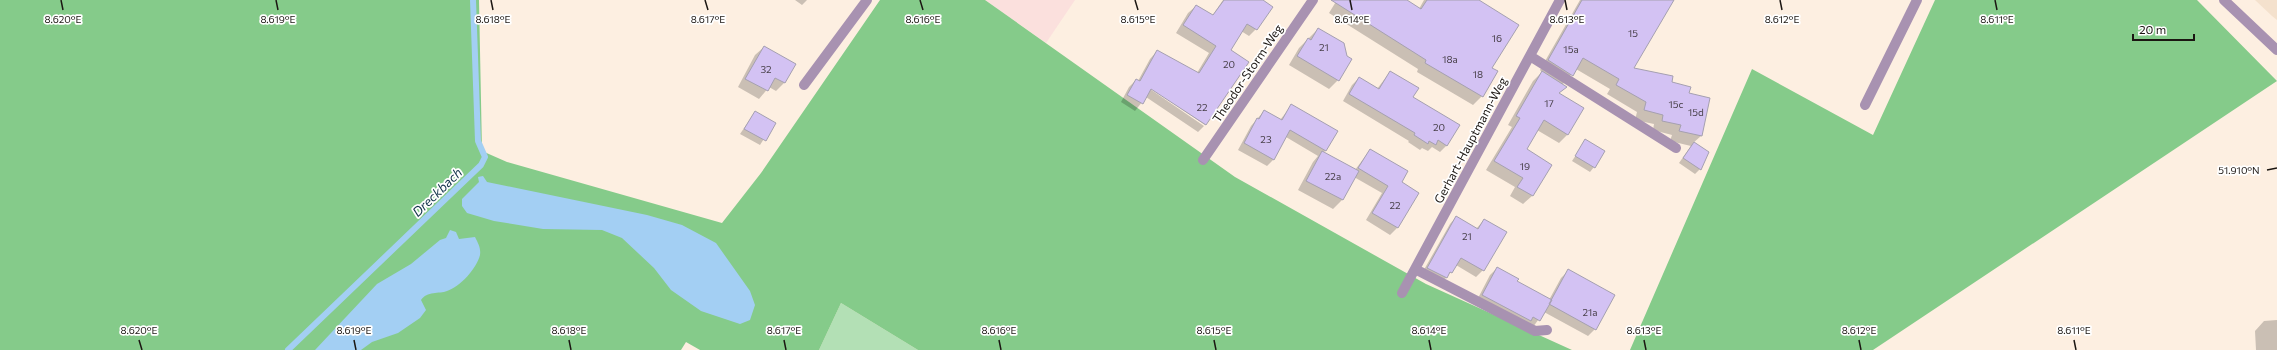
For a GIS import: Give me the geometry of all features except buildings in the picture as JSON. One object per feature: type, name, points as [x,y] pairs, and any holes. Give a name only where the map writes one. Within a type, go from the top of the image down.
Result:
[{"type":"street","points":[[804,85],[867,0]]},
{"type":"street","name":"Theodor-Storm-Weg","points":[[1203,160],[1312,0]]},
{"type":"street","name":"Gerhart-Hauptmann-Weg","points":[[1402,293],[1560,0]]},
{"type":"street","points":[[1865,104],[1916,0]]},
{"type":"street","points":[[2224,0],[2277,50]]},
{"type":"street","points":[[1530,56],[1676,148]]},
{"type":"street","points":[[1415,269],[1535,330],[1547,330]]},
{"type":"shaded area","points":[[985,0],[1075,0],[1046,43]]},
{"type":"shaded area","points":[[2255,0],[2277,0],[2277,20],[2272,16]]},
{"type":"green space","points":[[0,0],[479,0],[482,151],[507,162],[722,223],[761,173],[880,0],[985,0],[1235,177],[1426,284],[1572,350],[918,350],[841,303],[819,350],[700,350],[686,342],[681,350],[0,350]]},
{"type":"green space","points":[[1935,0],[2197,0],[2277,81],[1873,350],[1630,350],[1752,69],[1873,135]]},
{"type":"green space","points":[[841,303],[918,350],[819,350]]},
{"type":"water","points":[[483,176],[487,182],[647,215],[682,225],[716,243],[750,291],[755,305],[750,320],[740,324],[701,311],[671,290],[654,268],[622,238],[602,230],[543,229],[494,221],[467,213],[462,206],[462,199],[479,182],[478,177]]},
{"type":"water","points":[[450,230],[456,232],[459,239],[475,237],[480,248],[480,255],[472,271],[457,286],[444,292],[426,295],[421,300],[426,310],[420,318],[398,333],[372,342],[361,350],[315,350],[377,284],[411,264],[440,240],[446,238]]},
{"type":"waterway","name":"Dreckbach","points":[[288,350],[481,165],[485,157],[478,141],[473,0]]}]
